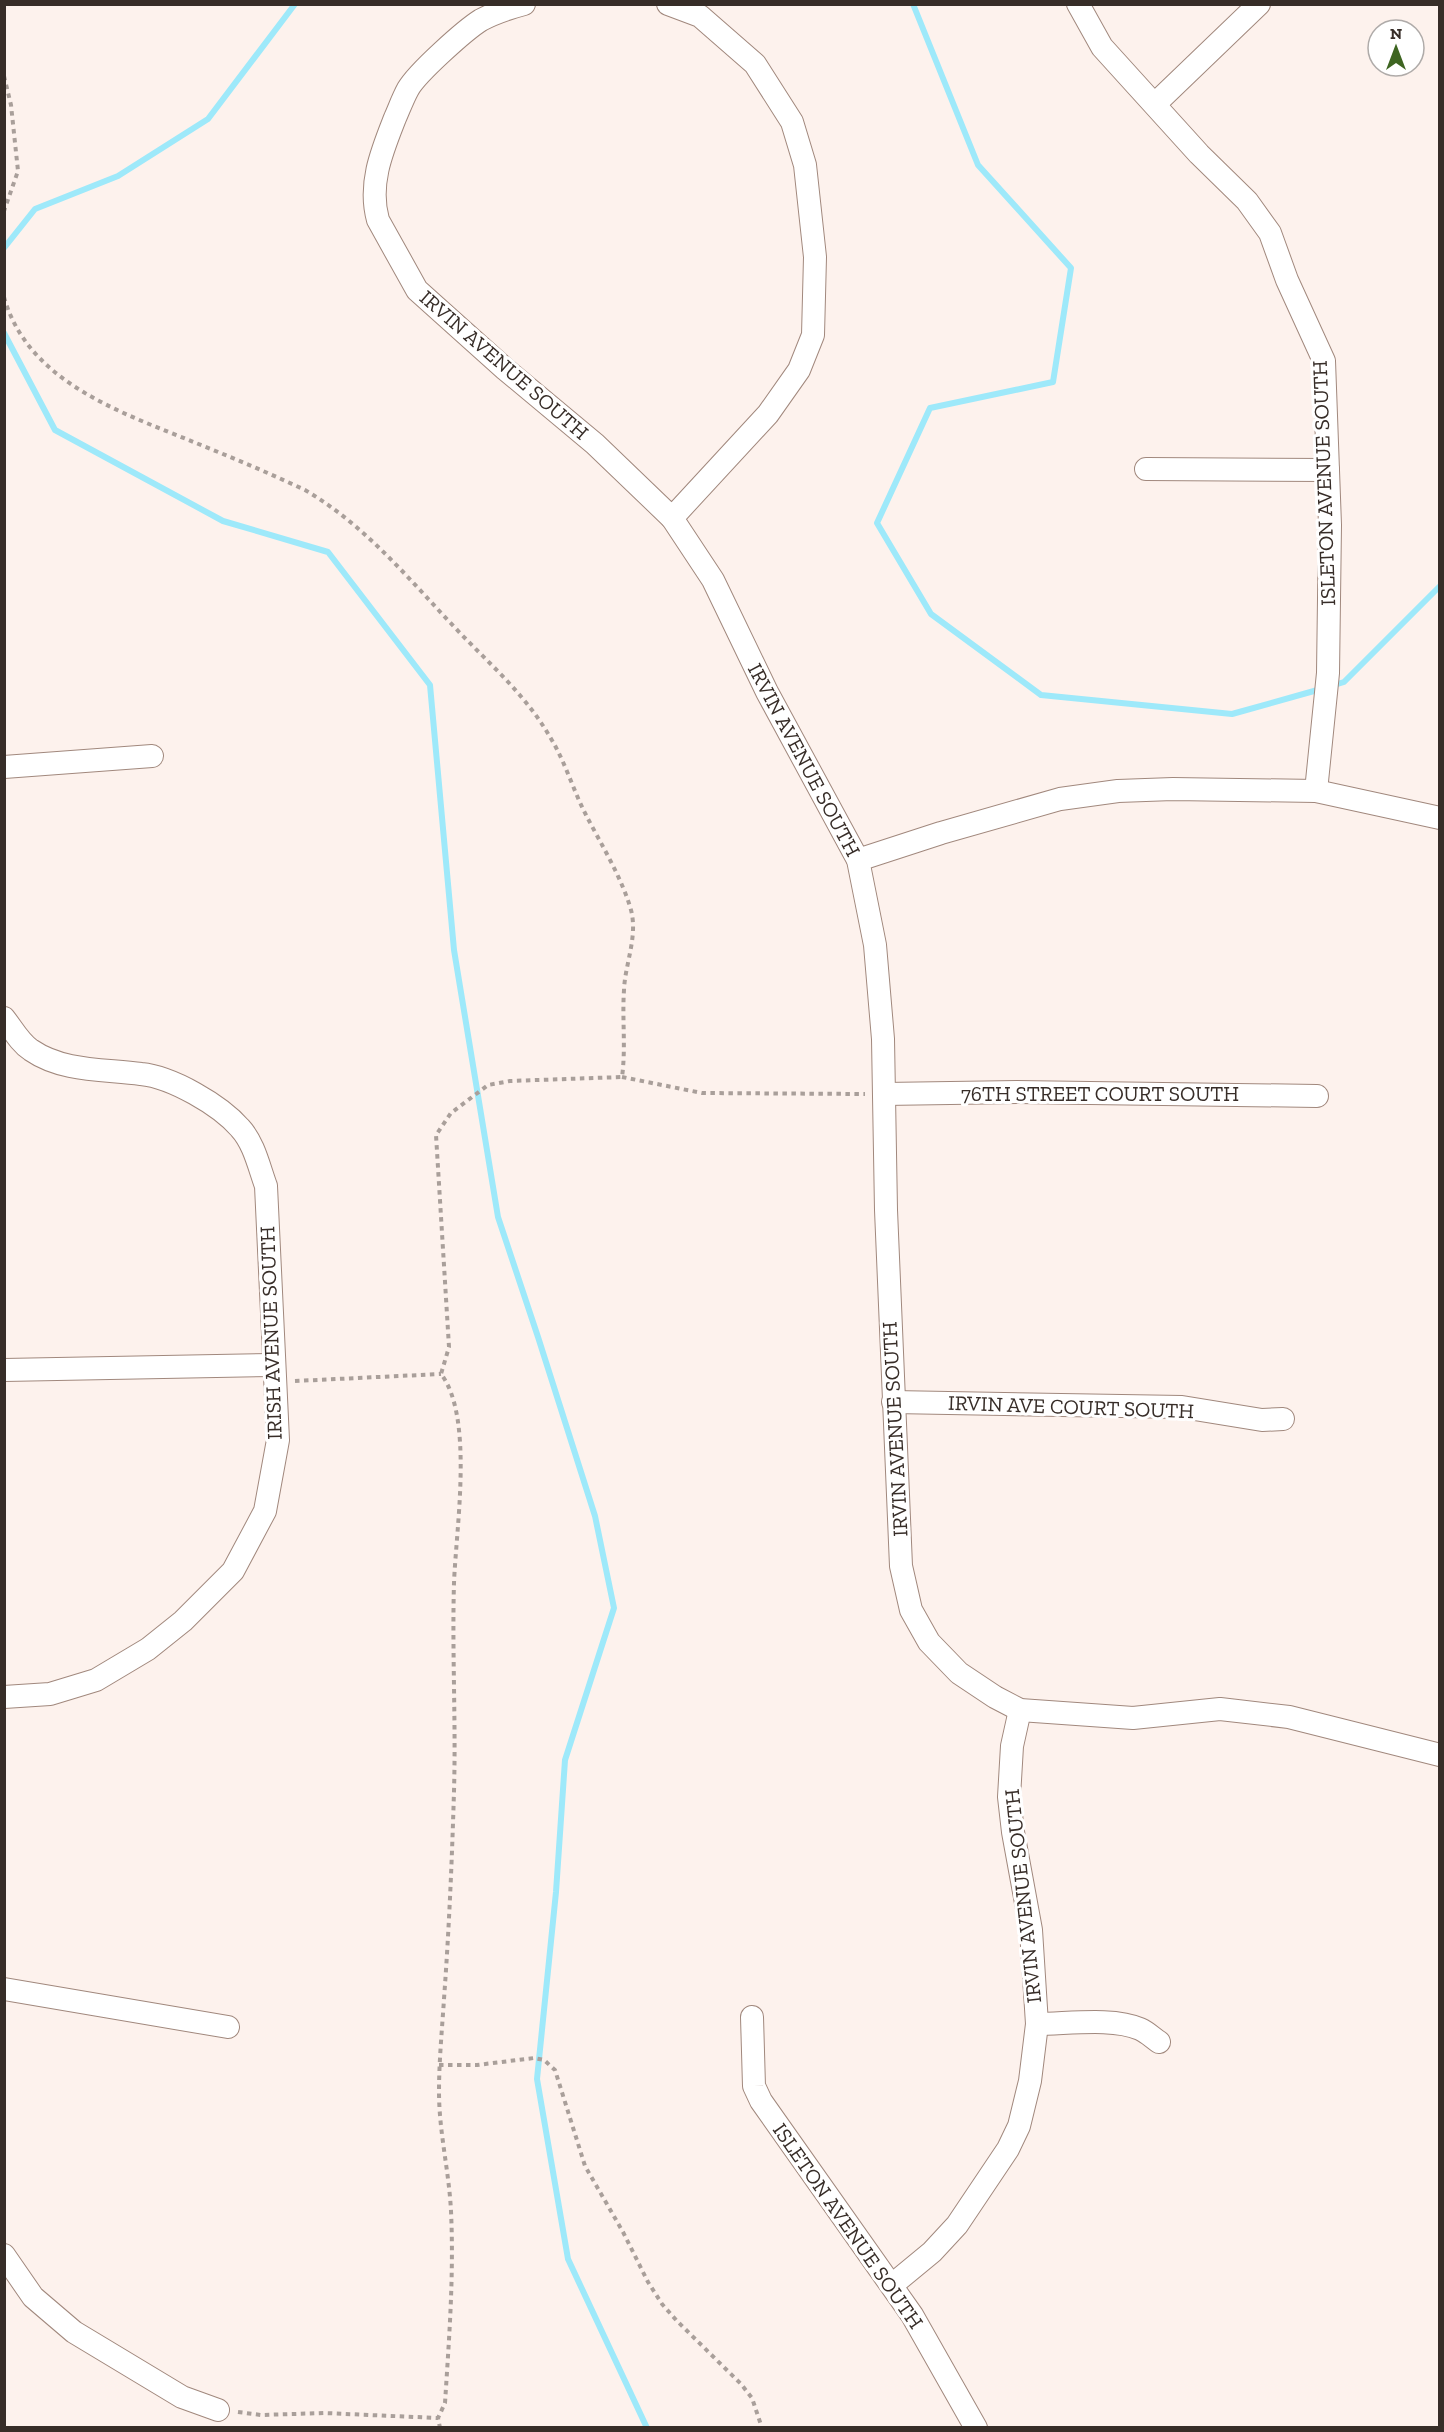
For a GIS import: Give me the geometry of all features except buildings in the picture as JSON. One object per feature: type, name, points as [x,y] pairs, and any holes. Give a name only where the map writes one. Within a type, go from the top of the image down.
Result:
[{"type":"street","name":"IRVIN AVENUE SOUTH","points":[[524,4],[480,21],[429,64],[408,88],[381,153],[374,183],[374,207],[378,220],[417,290],[505,369],[596,444],[672,518],[713,580],[767,692],[858,860],[874,945],[883,1039],[893,1402],[901,1566],[911,1610],[929,1642],[959,1673],[995,1697],[1020,1710],[1012,1746],[1009,1797],[1031,1930],[1037,2024],[1030,2081],[1019,2126],[1008,2149],[957,2225],[932,2252],[892,2285]]},
{"type":"street","points":[[668,4],[700,16],[755,64],[792,122],[804,165],[815,257],[813,335],[799,370],[768,414],[672,518]]},
{"type":"street","name":"ISLETON AVENUE SOUTH","points":[[1078,4],[1102,47],[1199,154],[1247,201],[1270,233],[1287,280],[1324,361],[1330,525],[1328,673],[1316,791]]},
{"type":"street","points":[[1155,104],[1259,4]]},
{"type":"street","points":[[1146,469],[1328,470]]},
{"type":"street","points":[[4,767],[152,756]]},
{"type":"street","points":[[858,860],[1060,798],[1118,791],[1173,789],[1316,791],[1440,818]]},
{"type":"street","name":"IRISH AVENUE SOUTH","points":[[4,1018],[29,1050],[59,1064],[88,1070],[144,1074],[171,1083],[214,1105],[241,1128],[254,1152],[266,1186],[278,1440],[265,1510],[233,1570],[183,1621],[148,1649],[96,1680],[50,1694],[4,1697]]},
{"type":"street","name":"76TH STREET COURT SOUTH","points":[[884,1094],[1017,1092],[1317,1095]]},
{"type":"street","points":[[4,1370],[274,1374]]},
{"type":"street","name":"IRVIN AVE COURT SOUTH","points":[[893,1402],[1182,1407],[1262,1420],[1284,1419]]},
{"type":"street","points":[[1020,1710],[1133,1718],[1220,1709],[1288,1717],[1440,1755]]},
{"type":"street","points":[[4,1989],[228,2027]]},
{"type":"street","name":"ISLETON AVENUE SOUTH","points":[[752,2017],[754,2086],[761,2101],[912,2315],[976,2427]]},
{"type":"street","points":[[1037,2024],[1108,2023],[1132,2026],[1159,2042]]},
{"type":"street","points":[[4,2256],[33,2297],[74,2332],[182,2397],[218,2410]]},
{"type":"path","points":[[4,76],[11,105],[18,171],[4,211]]},
{"type":"path","points":[[4,297],[17,328],[31,348],[69,383],[92,398],[138,420],[273,475],[305,490],[333,508],[387,553],[463,636],[513,686],[551,738],[631,909],[632,939],[624,987],[622,1077]]},
{"type":"path","points":[[441,1374],[449,1347],[436,1135],[451,1113],[488,1085],[510,1081],[622,1077],[702,1093],[884,1094]]},
{"type":"path","points":[[274,1374],[441,1374]]},
{"type":"path","points":[[440,2427],[438,2418],[445,2403],[451,2209],[441,2134],[439,2065],[454,1791],[456,1705],[454,1590],[460,1451],[458,1418],[450,1385],[441,1374]]},
{"type":"path","points":[[439,2065],[477,2065],[534,2058],[550,2064],[555,2070],[585,2166],[623,2232],[648,2282],[662,2304],[677,2321],[741,2384],[752,2398],[762,2427]]},
{"type":"path","points":[[218,2410],[261,2415],[324,2413],[438,2418]]},
{"type":"waterway","points":[[4,248],[35,209],[118,176],[208,119],[295,4]]},
{"type":"waterway","points":[[913,4],[978,165],[1071,268],[1053,382],[930,408],[877,523],[931,614],[1041,695],[1232,714],[1321,689]]},
{"type":"waterway","points":[[4,333],[55,430],[223,521],[328,552],[430,685],[454,950],[498,1217],[595,1516],[614,1608],[565,1760],[556,1892],[537,2079],[568,2259],[647,2428]]},
{"type":"waterway","points":[[1331,686],[1344,682],[1440,586]]}]
